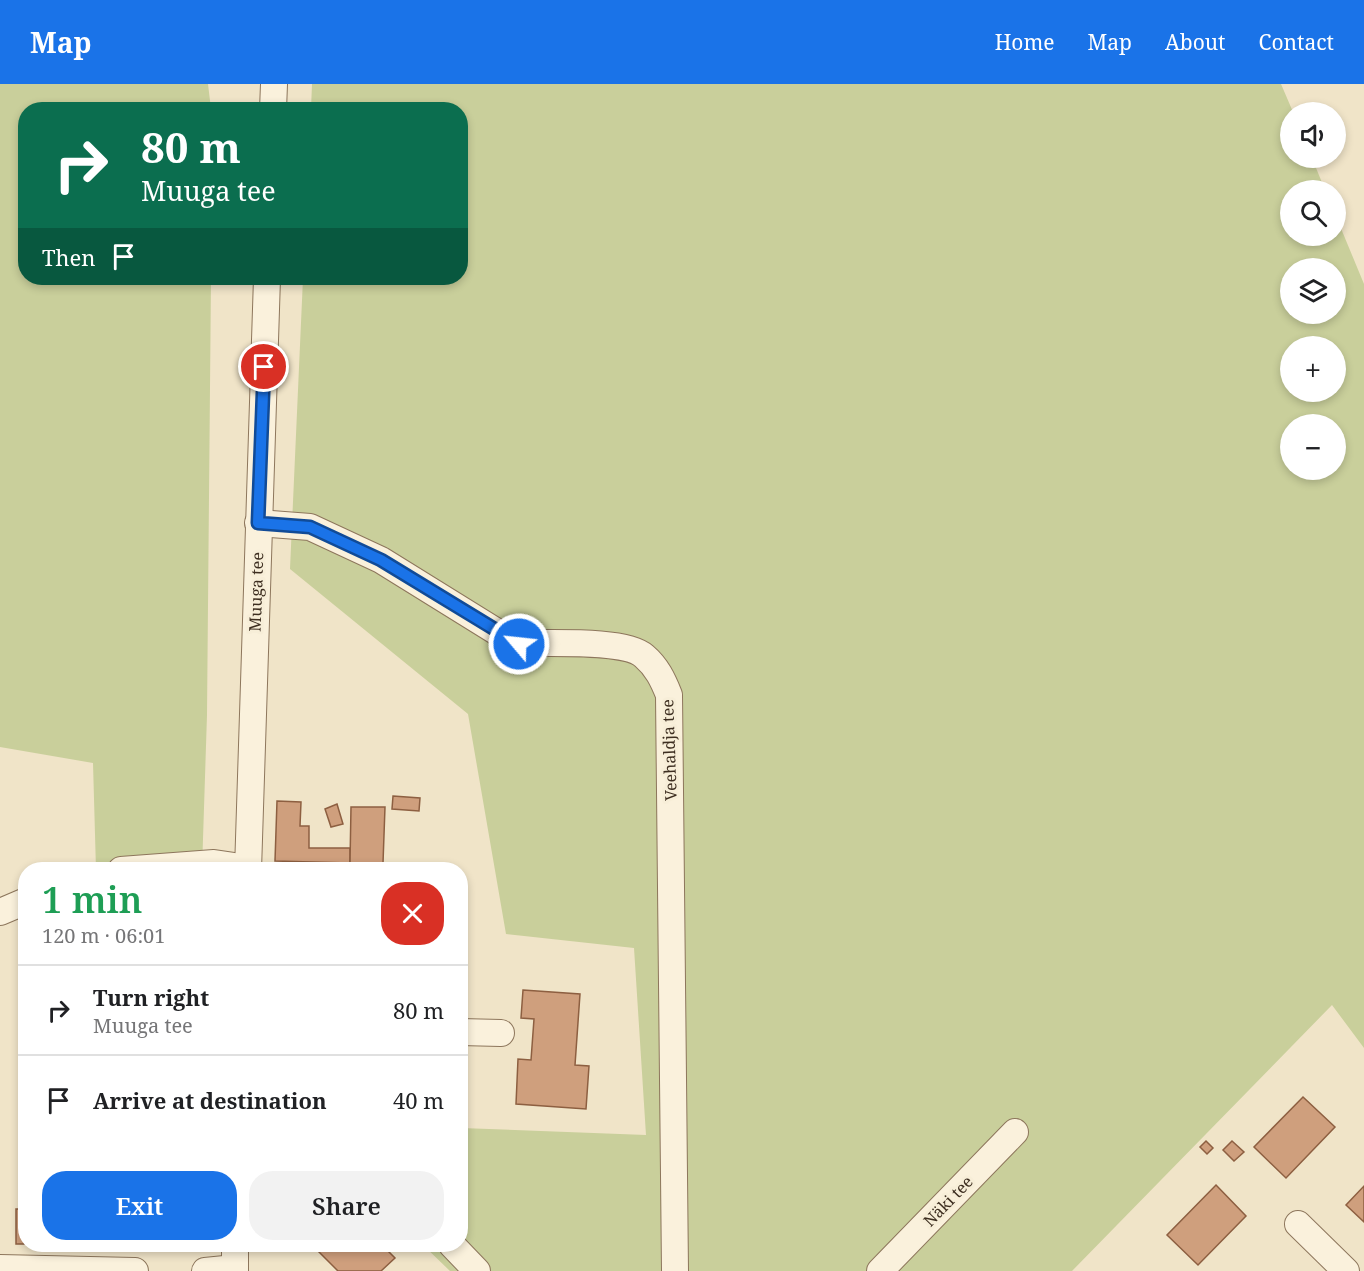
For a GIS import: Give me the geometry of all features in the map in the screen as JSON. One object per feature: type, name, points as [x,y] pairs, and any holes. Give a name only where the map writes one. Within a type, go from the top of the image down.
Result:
[{"type":"street","points":[[273,102],[274,84]]},
{"type":"street","name":"Muuga tee","points":[[248,862],[267,285]]},
{"type":"street","name":"Veehaldja tee","points":[[258,523],[310,527],[381,560],[519,644],[624,646],[643,654],[659,672],[669,695],[675,1271]]},
{"type":"street","points":[[0,912],[18,904]]},
{"type":"street","points":[[468,1032],[501,1033]]},
{"type":"street","name":"Näki tee","points":[[880,1271],[1016,1132]]},
{"type":"street","points":[[1298,1224],[1346,1271]]},
{"type":"street","points":[[459,1252],[477,1271]]},
{"type":"street","points":[[205,1271],[236,1264]]},
{"type":"street","points":[[0,1268],[135,1271]]},
{"type":"green space","points":[[0,84],[208,84],[210,102],[18,102],[18,285],[211,285],[207,715],[202,862],[96,862],[93,763],[0,747]]},
{"type":"green space","points":[[312,84],[1281,84],[1289,102],[1280,102],[1280,168],[1316,168],[1321,180],[1280,180],[1280,246],[1346,246],[1346,241],[1364,284],[1364,1048],[1332,1005],[1072,1271],[450,1271],[430,1252],[468,1252],[468,1128],[646,1135],[634,948],[506,934],[468,714],[290,569],[303,285],[468,285],[468,102],[311,102]]},
{"type":"building","points":[[393,796],[420,798],[419,811],[392,809]]},
{"type":"building","points":[[277,801],[301,802],[300,826],[309,826],[309,848],[350,848],[350,862],[275,861]]},
{"type":"building","points":[[337,804],[343,824],[331,827],[325,809]]},
{"type":"building","points":[[351,807],[385,807],[383,862],[350,862]]},
{"type":"building","points":[[523,990],[580,994],[575,1065],[589,1066],[586,1109],[516,1104],[518,1059],[531,1060],[534,1019],[521,1018]]},
{"type":"building","points":[[1303,1097],[1335,1127],[1286,1178],[1254,1147]]},
{"type":"building","points":[[1206,1141],[1213,1148],[1207,1154],[1200,1147]]},
{"type":"building","points":[[1232,1141],[1244,1152],[1234,1161],[1223,1150]]},
{"type":"building","points":[[1216,1185],[1246,1216],[1198,1265],[1167,1235]]},
{"type":"building","points":[[1364,1186],[1364,1222],[1346,1205]]},
{"type":"building","points":[[16,1209],[18,1209],[18,1244],[16,1244]]},
{"type":"building","points":[[319,1252],[389,1252],[395,1258],[381,1271],[338,1271]]},
{"type":"route","points":[[264,367],[258,523],[310,527],[381,560],[519,644]]}]
